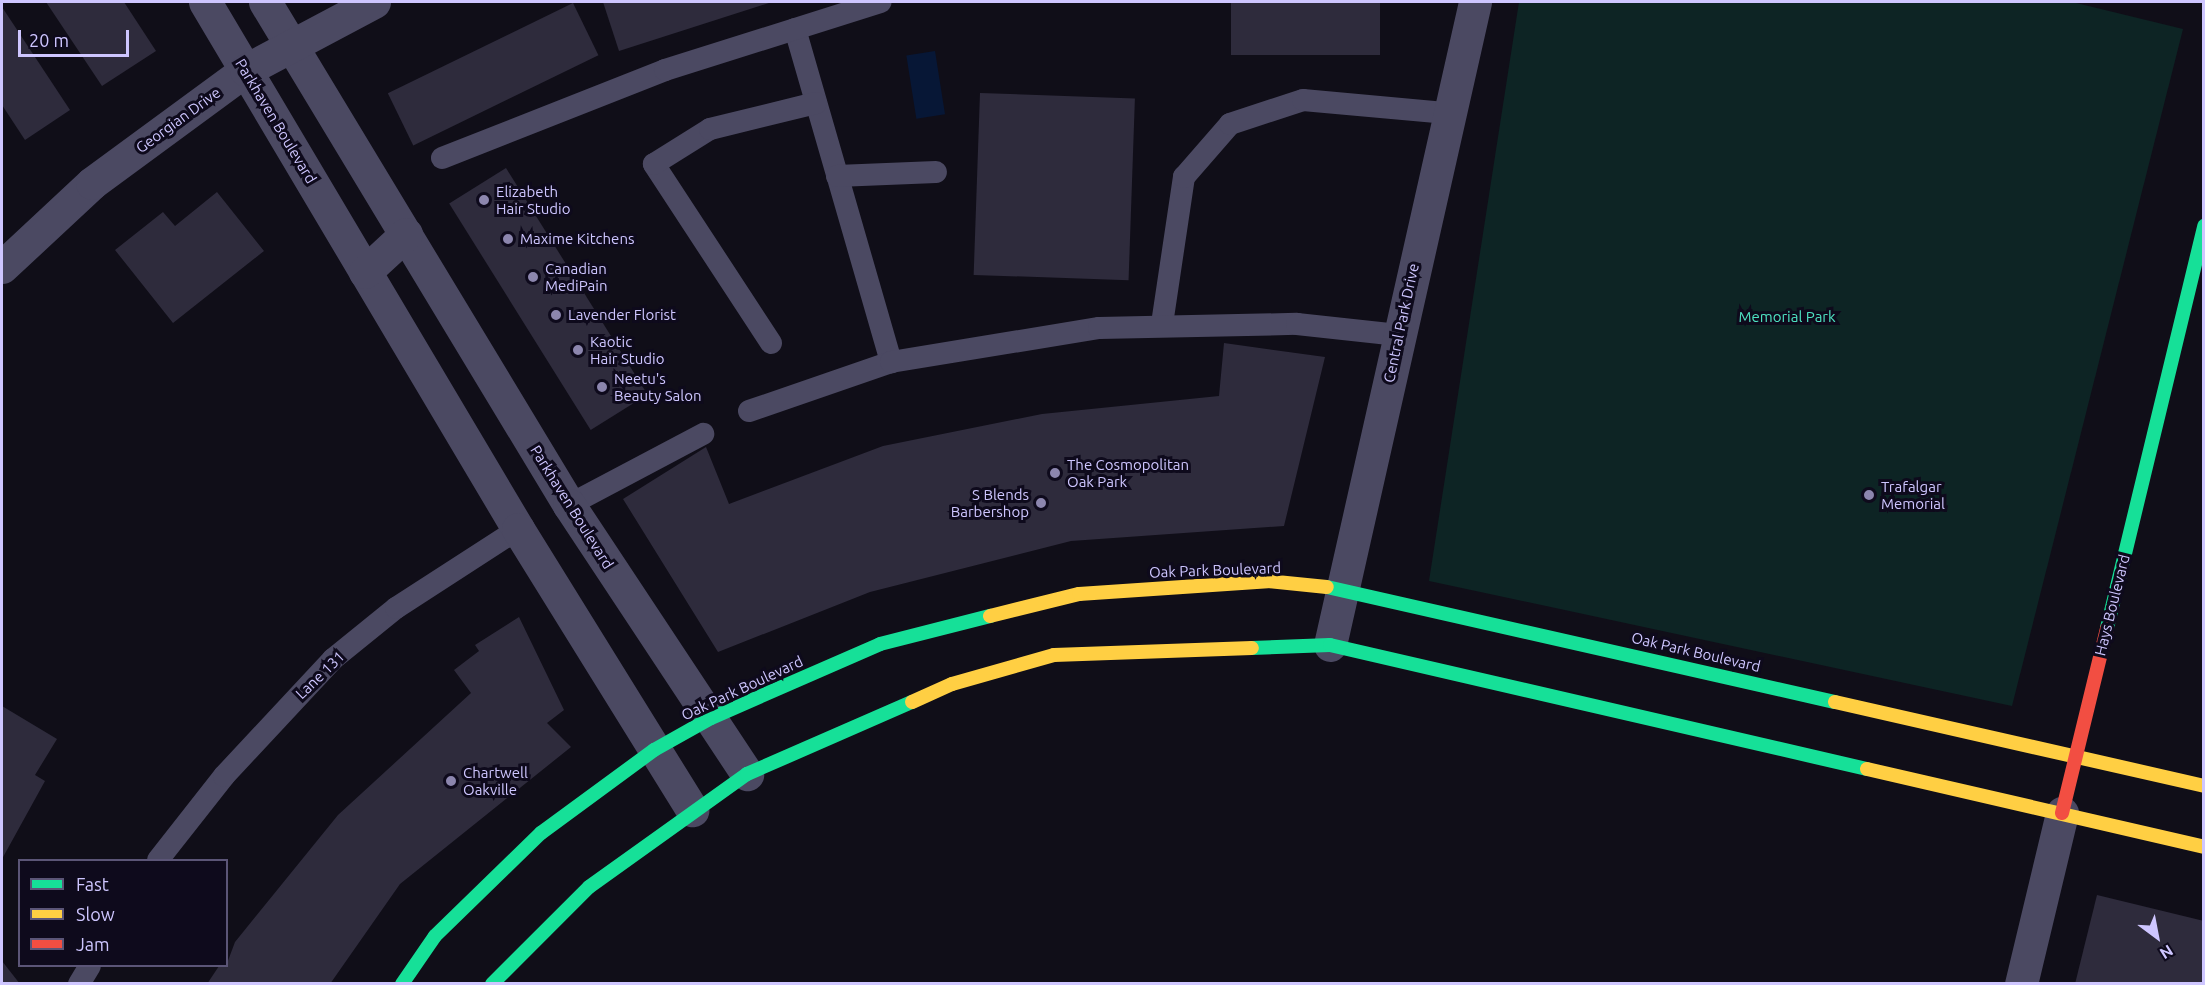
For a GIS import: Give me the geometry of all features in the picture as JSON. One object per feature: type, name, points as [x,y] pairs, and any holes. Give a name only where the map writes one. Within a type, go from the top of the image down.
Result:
[{"type":"street","name":"Parkhaven Boulevard","points":[[206,2],[518,529],[692,810]]},
{"type":"street","name":"Parkhaven Boulevard","points":[[266,2],[569,505],[747,774]]},
{"type":"street","name":"Georgian Drive","points":[[2,267],[92,183],[246,70],[291,43],[374,2]]},
{"type":"street","name":"Central Park Drive","points":[[1330,645],[1448,113],[1475,2]]},
{"type":"street","name":"Hays Boulevard","points":[[2021,984],[2204,226]]},
{"type":"street","points":[[365,272],[406,234]]},
{"type":"street","name":"Oak Park Boulevard","points":[[402,984],[435,936],[541,833],[654,750],[711,718],[880,644],[1079,594],[1268,581],[1342,590],[2204,786]]},
{"type":"street","points":[[492,984],[589,887],[692,810],[747,774],[952,684],[1054,655],[1330,645],[2204,847]]},
{"type":"lane","points":[[442,158],[665,70],[881,2]]},
{"type":"lane","points":[[795,29],[891,362]]},
{"type":"lane","points":[[1162,324],[1184,177],[1230,124],[1303,100],[1448,113]]},
{"type":"lane","points":[[771,343],[654,164],[711,129],[816,103]]},
{"type":"lane","points":[[837,176],[936,172]]},
{"type":"lane","points":[[749,411],[891,362],[1035,336],[1162,324],[1297,324],[1398,335]]},
{"type":"lane","points":[[569,505],[703,434]]},
{"type":"lane","name":"Lane 131","points":[[160,859],[224,776],[333,659],[396,608],[518,529]]},
{"type":"lane","points":[[79,984],[89,967]]},
{"type":"green space","name":"Memorial Park","points":[[1519,2],[2072,2],[2183,29],[2012,706],[1429,581]]},
{"type":"water","points":[[935,51],[945,114],[916,119],[906,56]]},
{"type":"building","points":[[46,2],[124,2],[156,51],[102,86]]},
{"type":"building","points":[[603,2],[772,2],[619,51]]},
{"type":"building","points":[[1231,2],[1380,2],[1380,55],[1231,55]]},
{"type":"building","points":[[573,3],[598,55],[413,145],[388,93]]},
{"type":"building","points":[[2,7],[70,110],[25,140],[2,105]]},
{"type":"building","points":[[980,93],[1135,98],[1129,280],[974,275]]},
{"type":"building","points":[[506,168],[647,394],[591,430],[449,204]]},
{"type":"building","points":[[217,192],[264,251],[173,323],[115,250],[163,212],[175,226]]},
{"type":"building","name":"The Cosmopolitan Oak Park","points":[[1224,343],[1325,357],[1284,526],[1071,541],[870,592],[718,652],[623,499],[706,447],[729,504],[883,446],[1042,414],[1219,396]]},
{"type":"building","name":"Chartwell Oakville","points":[[519,617],[564,710],[547,723],[571,747],[400,884],[330,984],[207,984],[218,967],[228,967],[235,942],[338,815],[471,693],[454,670],[479,651],[475,645]]},
{"type":"building","points":[[2,706],[57,739],[35,775],[45,781],[2,859]]},
{"type":"building","points":[[2097,895],[2204,921],[2204,984],[2075,984]]},
{"type":"building","points":[[2,961],[20,984],[2,984]]},
{"type":"traffic: fast","points":[[2107,628],[2204,226]]},
{"type":"traffic: fast","points":[[1327,587],[1835,702]]},
{"type":"traffic: fast","points":[[402,984],[435,936],[541,833],[654,750],[711,718],[880,644],[990,616]]},
{"type":"traffic: fast","points":[[1252,648],[1330,645],[1867,769]]},
{"type":"traffic: fast","points":[[492,984],[589,887],[747,774],[912,702]]},
{"type":"traffic: slow","points":[[990,616],[1079,594],[1268,581],[1327,587]]},
{"type":"traffic: slow","points":[[912,702],[952,684],[1054,655],[1252,648]]},
{"type":"traffic: slow","points":[[1835,702],[2204,786]]},
{"type":"traffic: slow","points":[[1867,769],[2204,847]]},
{"type":"traffic: jam","points":[[2062,813],[2107,628]]},
{"type":"place","name":"Elizabeth Hair Studio","points":[[484,200]]},
{"type":"place","name":"Maxime Kitchens","points":[[508,239]]},
{"type":"place","name":"Canadian MediPain","points":[[533,277]]},
{"type":"place","name":"Lavender Florist","points":[[556,315]]},
{"type":"place","name":"Kaotic Hair Studio","points":[[578,350]]},
{"type":"place","name":"Neetu's Beauty Salon","points":[[602,387]]},
{"type":"place","name":"The Cosmopolitan Oak Park","points":[[1055,473]]},
{"type":"place","name":"Trafalgar Memorial","points":[[1869,495]]},
{"type":"place","name":"S Blends Barbershop","points":[[1041,503]]},
{"type":"place","name":"Chartwell Oakville","points":[[451,781]]}]
